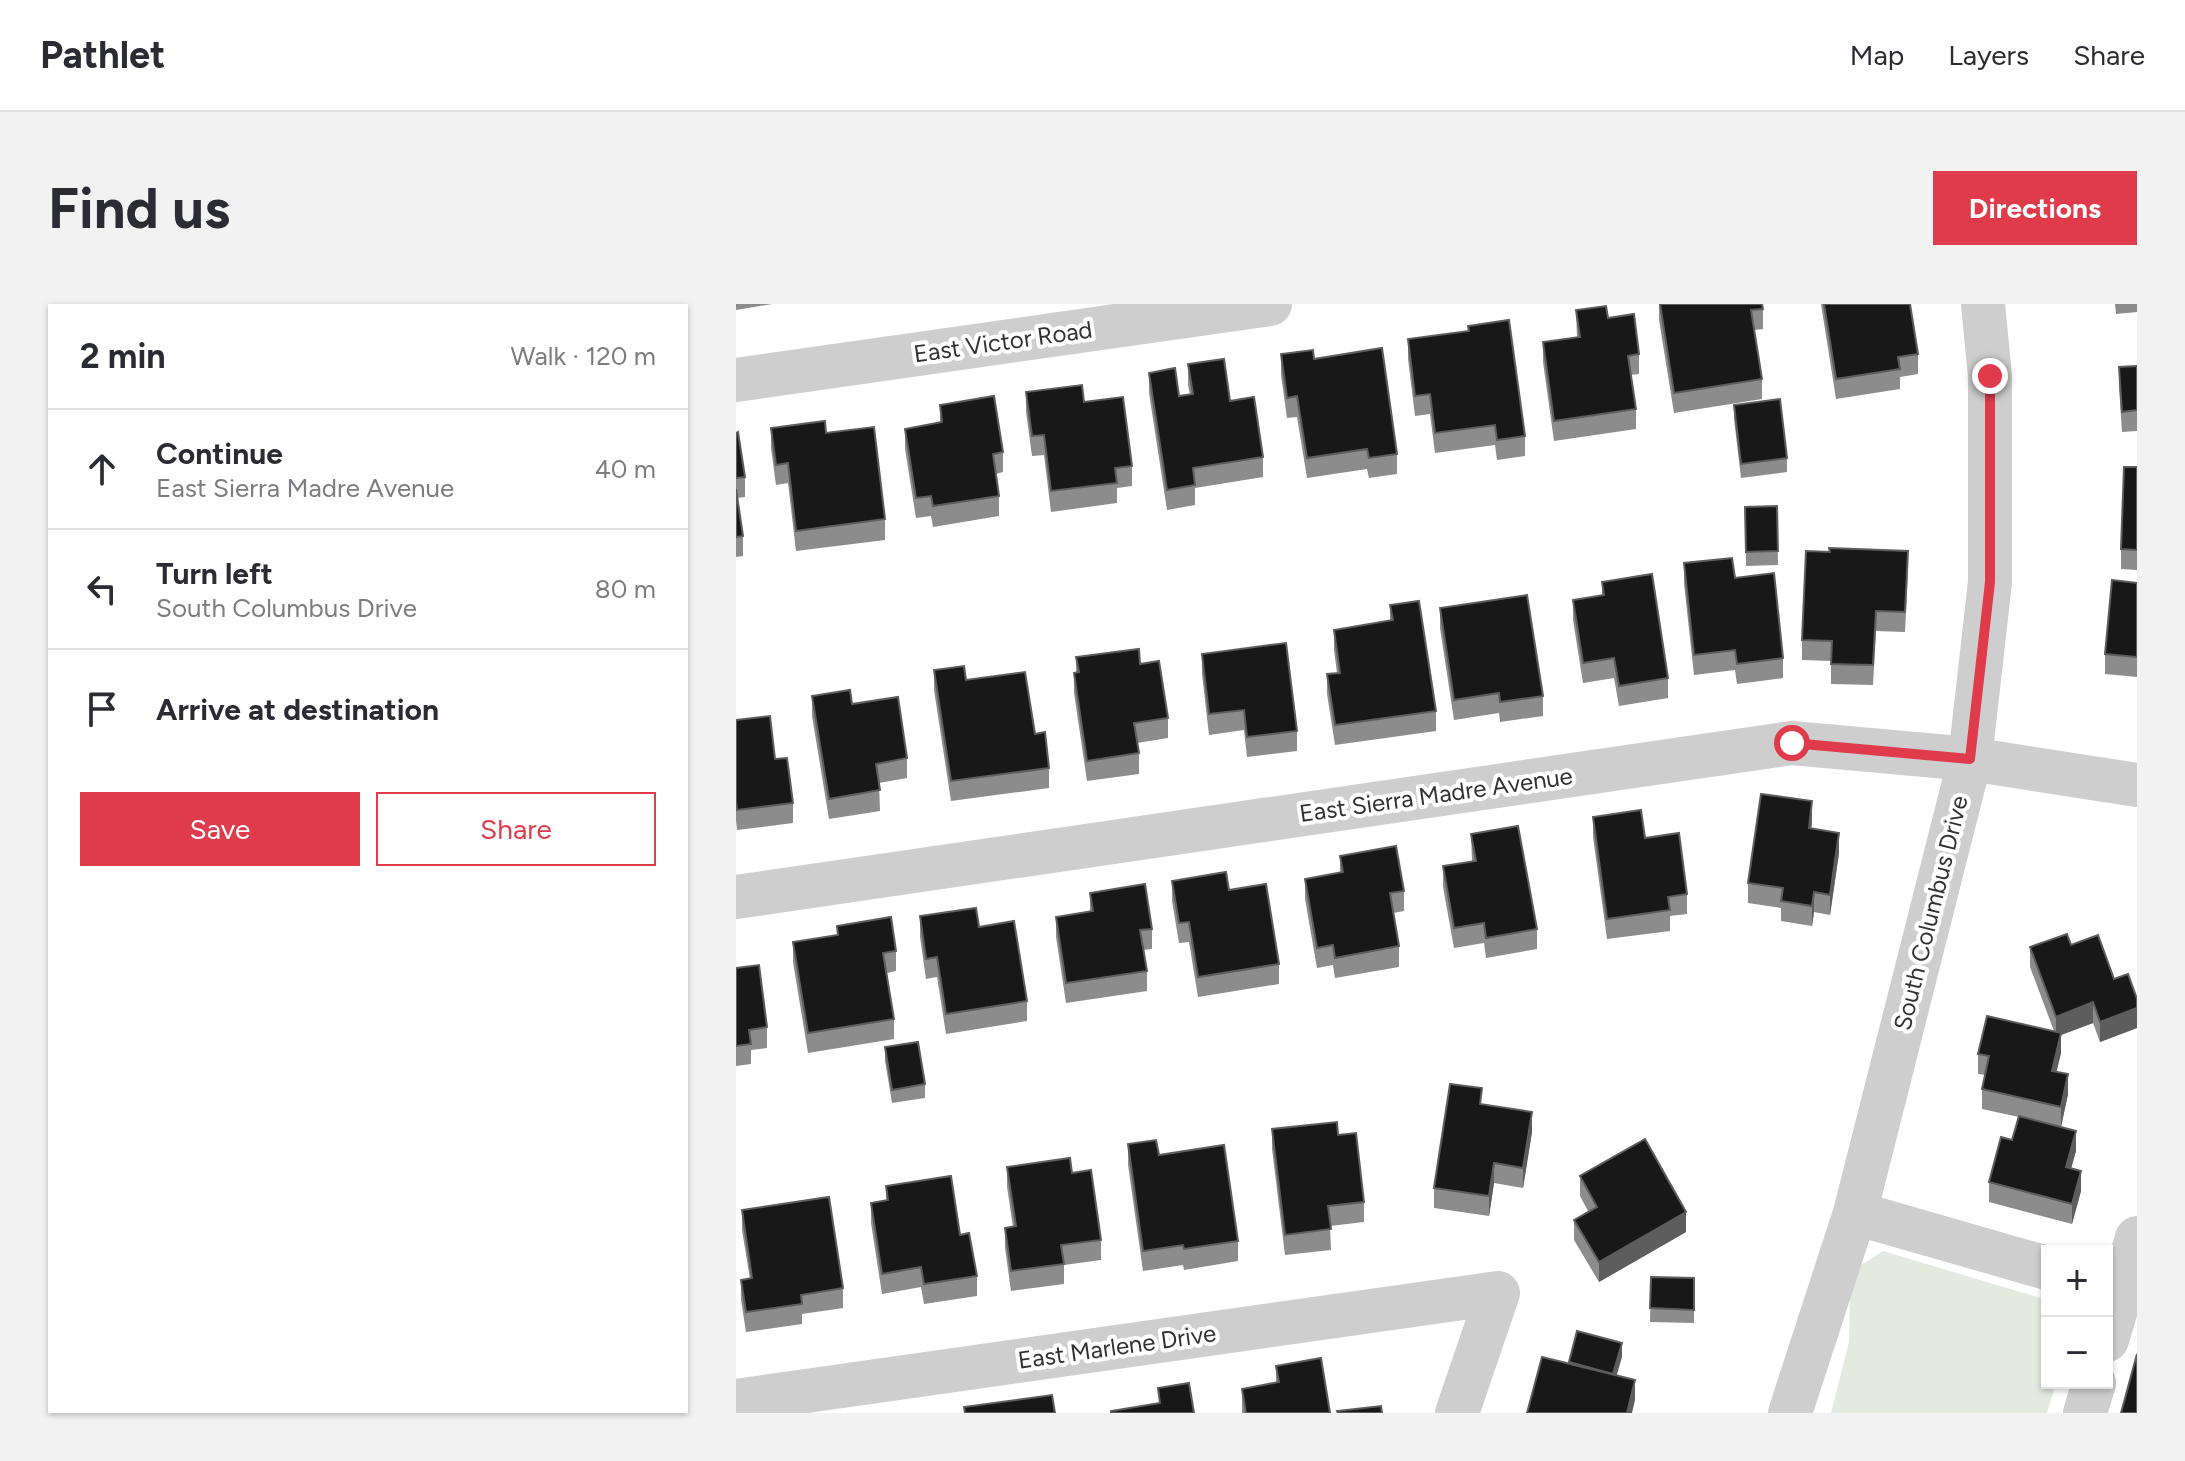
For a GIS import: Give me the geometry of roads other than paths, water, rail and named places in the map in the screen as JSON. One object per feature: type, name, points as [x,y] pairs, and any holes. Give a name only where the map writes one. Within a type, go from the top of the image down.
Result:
[{"type":"street","name":"East Victor Road","points":[[736,380],[1270,304]]},
{"type":"street","name":"South Columbus Drive","points":[[1790,1413],[1855,1213],[1970,759],[1990,582],[1990,376],[1983,304]]},
{"type":"street","name":"East Sierra Madre Avenue","points":[[736,897],[1792,743],[1970,759],[2137,785]]},
{"type":"street","points":[[1855,1213],[2041,1266]]},
{"type":"street","points":[[2113,1320],[2137,1238]]},
{"type":"street","name":"East Marlene Drive","points":[[736,1401],[1498,1293],[1457,1413]]},
{"type":"street","points":[[2085,1413],[2092,1389]]}]
